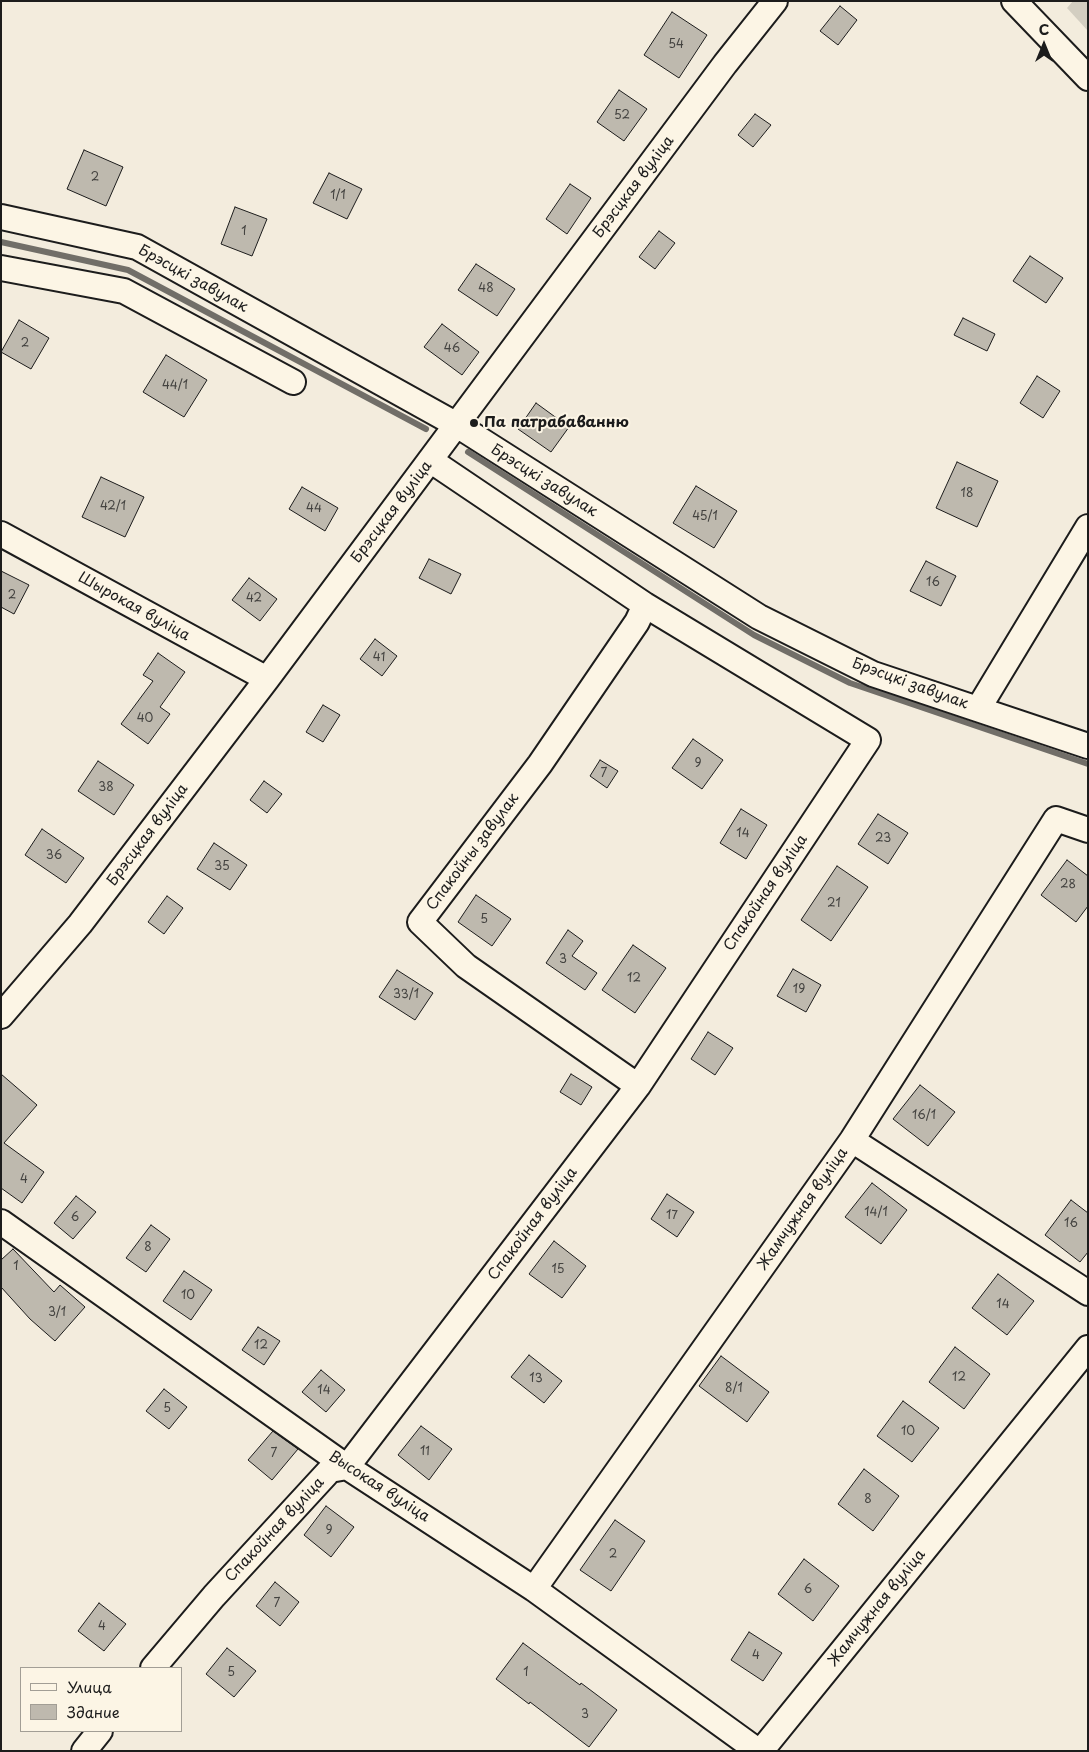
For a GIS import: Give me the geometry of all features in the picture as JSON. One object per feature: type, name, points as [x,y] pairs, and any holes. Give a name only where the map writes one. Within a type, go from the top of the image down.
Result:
[{"type":"street","name":"Брэсцкая вуліца","points":[[1,1016],[80,924],[267,679],[725,64],[775,1]]},
{"type":"street","points":[[1014,1],[1088,78]]},
{"type":"street","name":"Брэсцкі завулак","points":[[1,217],[137,247],[457,425],[759,617],[873,674],[1088,746]]},
{"type":"street","points":[[1,268],[124,292],[292,382]]},
{"type":"street","points":[[430,460],[645,605]]},
{"type":"street","points":[[978,709],[1088,527]]},
{"type":"street","name":"Шырокая вуліца","points":[[1,534],[267,679]]},
{"type":"street","name":"Спакойная вуліца","points":[[154,1667],[214,1596],[330,1470],[347,1468],[638,1086],[868,740],[645,605]]},
{"type":"street","name":"Спакойны завулак","points":[[638,1086],[466,966],[420,922],[540,764],[637,622],[645,605]]},
{"type":"street","name":"Жамчужная вуліца","points":[[534,1588],[852,1140],[1056,819],[1088,830]]},
{"type":"street","points":[[852,1140],[1088,1293]]},
{"type":"street","name":"Высокая вуліца","points":[[1,1222],[347,1468],[534,1588],[760,1751]]},
{"type":"street","name":"Жамчужная вуліца","points":[[760,1751],[1088,1348]]},
{"type":"street","points":[[84,1751],[99,1732]]},
{"type":"shaded area","points":[[1073,1],[1088,1],[1088,31],[1067,8]]},
{"type":"building","points":[[840,6],[857,20],[838,45],[820,31]]},
{"type":"building","points":[[672,12],[707,35],[679,78],[644,55]]},
{"type":"building","points":[[619,90],[647,109],[624,141],[597,122]]},
{"type":"building","points":[[755,114],[771,125],[753,147],[738,135]]},
{"type":"building","points":[[84,150],[123,167],[106,206],[67,189]]},
{"type":"building","points":[[329,173],[362,189],[347,219],[313,203]]},
{"type":"building","points":[[570,184],[591,198],[567,234],[546,219]]},
{"type":"building","points":[[235,207],[267,219],[252,256],[221,244]]},
{"type":"building","points":[[659,231],[675,243],[655,269],[639,257]]},
{"type":"building","points":[[1030,256],[1063,278],[1046,303],[1013,281]]},
{"type":"building","points":[[476,264],[515,289],[497,316],[458,290]]},
{"type":"building","points":[[963,318],[995,334],[987,351],[954,335]]},
{"type":"building","points":[[19,320],[49,338],[31,369],[1,352]]},
{"type":"building","points":[[442,324],[479,352],[462,375],[424,347]]},
{"type":"building","points":[[166,355],[207,380],[184,417],[143,392]]},
{"type":"building","points":[[1037,376],[1060,391],[1043,418],[1020,403]]},
{"type":"building","points":[[536,403],[569,427],[551,452],[518,429]]},
{"type":"building","points":[[957,462],[998,481],[977,527],[936,508]]},
{"type":"building","points":[[101,477],[144,497],[125,537],[82,517]]},
{"type":"building","points":[[696,486],[737,511],[714,548],[673,523]]},
{"type":"building","points":[[302,487],[338,508],[325,531],[289,509]]},
{"type":"building","points":[[429,559],[461,574],[451,594],[419,578]]},
{"type":"building","points":[[926,561],[956,576],[941,606],[910,591]]},
{"type":"building","points":[[1,571],[29,585],[14,614],[1,607]]},
{"type":"building","points":[[249,578],[277,599],[260,621],[232,600]]},
{"type":"building","points":[[375,639],[397,656],[382,676],[360,659]]},
{"type":"building","points":[[158,653],[185,672],[160,707],[170,714],[148,744],[121,724],[153,681],[143,675]]},
{"type":"building","points":[[323,705],[340,715],[323,742],[306,732]]},
{"type":"building","points":[[693,739],[723,760],[702,789],[672,768]]},
{"type":"building","points":[[600,760],[618,771],[607,788],[590,776]]},
{"type":"building","points":[[98,761],[134,785],[114,815],[78,791]]},
{"type":"building","points":[[264,781],[282,794],[267,813],[250,800]]},
{"type":"building","points":[[741,809],[767,825],[746,859],[720,843]]},
{"type":"building","points":[[878,814],[908,833],[888,864],[858,844]]},
{"type":"building","points":[[42,829],[84,858],[66,883],[25,855]]},
{"type":"building","points":[[214,843],[247,865],[230,890],[197,869]]},
{"type":"building","points":[[1067,860],[1088,876],[1088,906],[1076,922],[1041,895]]},
{"type":"building","points":[[837,866],[868,887],[831,941],[801,920]]},
{"type":"building","points":[[476,895],[511,919],[492,946],[458,922]]},
{"type":"building","points":[[167,896],[183,908],[164,934],[148,922]]},
{"type":"building","points":[[568,930],[583,941],[572,956],[597,973],[585,990],[546,963]]},
{"type":"building","points":[[633,945],[666,968],[635,1013],[602,990]]},
{"type":"building","points":[[793,969],[821,985],[806,1012],[777,996]]},
{"type":"building","points":[[397,970],[433,993],[415,1020],[379,997]]},
{"type":"building","points":[[708,1032],[733,1048],[715,1075],[691,1059]]},
{"type":"building","points":[[1,1074],[37,1105],[4,1143],[44,1172],[22,1203],[1,1188]]},
{"type":"building","points":[[571,1074],[592,1087],[581,1105],[560,1092]]},
{"type":"building","points":[[920,1085],[955,1112],[928,1146],[893,1119]]},
{"type":"building","points":[[872,1183],[907,1210],[881,1244],[845,1217]]},
{"type":"building","points":[[667,1194],[694,1212],[677,1237],[651,1219]]},
{"type":"building","points":[[76,1196],[96,1212],[73,1239],[54,1223]]},
{"type":"building","points":[[1071,1200],[1088,1213],[1088,1252],[1080,1262],[1045,1235]]},
{"type":"building","points":[[151,1225],[170,1239],[146,1272],[126,1258]]},
{"type":"building","points":[[554,1241],[586,1266],[562,1298],[529,1274]]},
{"type":"building","points":[[13,1249],[54,1292],[60,1285],[85,1307],[55,1341],[30,1319],[1,1287],[1,1260]]},
{"type":"building","points":[[184,1271],[212,1290],[191,1320],[163,1301]]},
{"type":"building","points":[[998,1274],[1034,1301],[1007,1335],[972,1308]]},
{"type":"building","points":[[258,1327],[280,1341],[264,1365],[242,1350]]},
{"type":"building","points":[[955,1347],[990,1374],[964,1409],[929,1382]]},
{"type":"building","points":[[529,1355],[562,1381],[544,1403],[511,1377]]},
{"type":"building","points":[[721,1356],[769,1392],[747,1422],[699,1386]]},
{"type":"building","points":[[321,1370],[345,1390],[326,1412],[302,1392]]},
{"type":"building","points":[[164,1389],[187,1407],[169,1429],[146,1411]]},
{"type":"building","points":[[903,1401],[939,1428],[912,1462],[877,1436]]},
{"type":"building","points":[[421,1426],[452,1449],[429,1480],[398,1455]]},
{"type":"building","points":[[273,1431],[298,1449],[272,1480],[248,1460]]},
{"type":"building","points":[[864,1469],[899,1496],[873,1531],[838,1504]]},
{"type":"building","points":[[326,1506],[354,1527],[331,1557],[304,1535]]},
{"type":"building","points":[[615,1520],[645,1541],[611,1591],[580,1570]]},
{"type":"building","points":[[804,1559],[839,1586],[813,1621],[778,1594]]},
{"type":"building","points":[[275,1582],[299,1602],[280,1626],[256,1606]]},
{"type":"building","points":[[99,1603],[126,1624],[104,1651],[78,1631]]},
{"type":"building","points":[[749,1632],[782,1653],[763,1681],[731,1660]]},
{"type":"building","points":[[523,1643],[617,1710],[589,1747],[530,1702],[529,1704],[496,1679]]},
{"type":"building","points":[[227,1648],[256,1671],[234,1697],[206,1674]]},
{"type":"waterway","points":[[1,242],[128,270],[426,429]]},
{"type":"waterway","points":[[468,452],[754,635],[850,683],[1088,764]]},
{"type":"place","name":"Па патрабаванню","points":[[474,423]]}]
